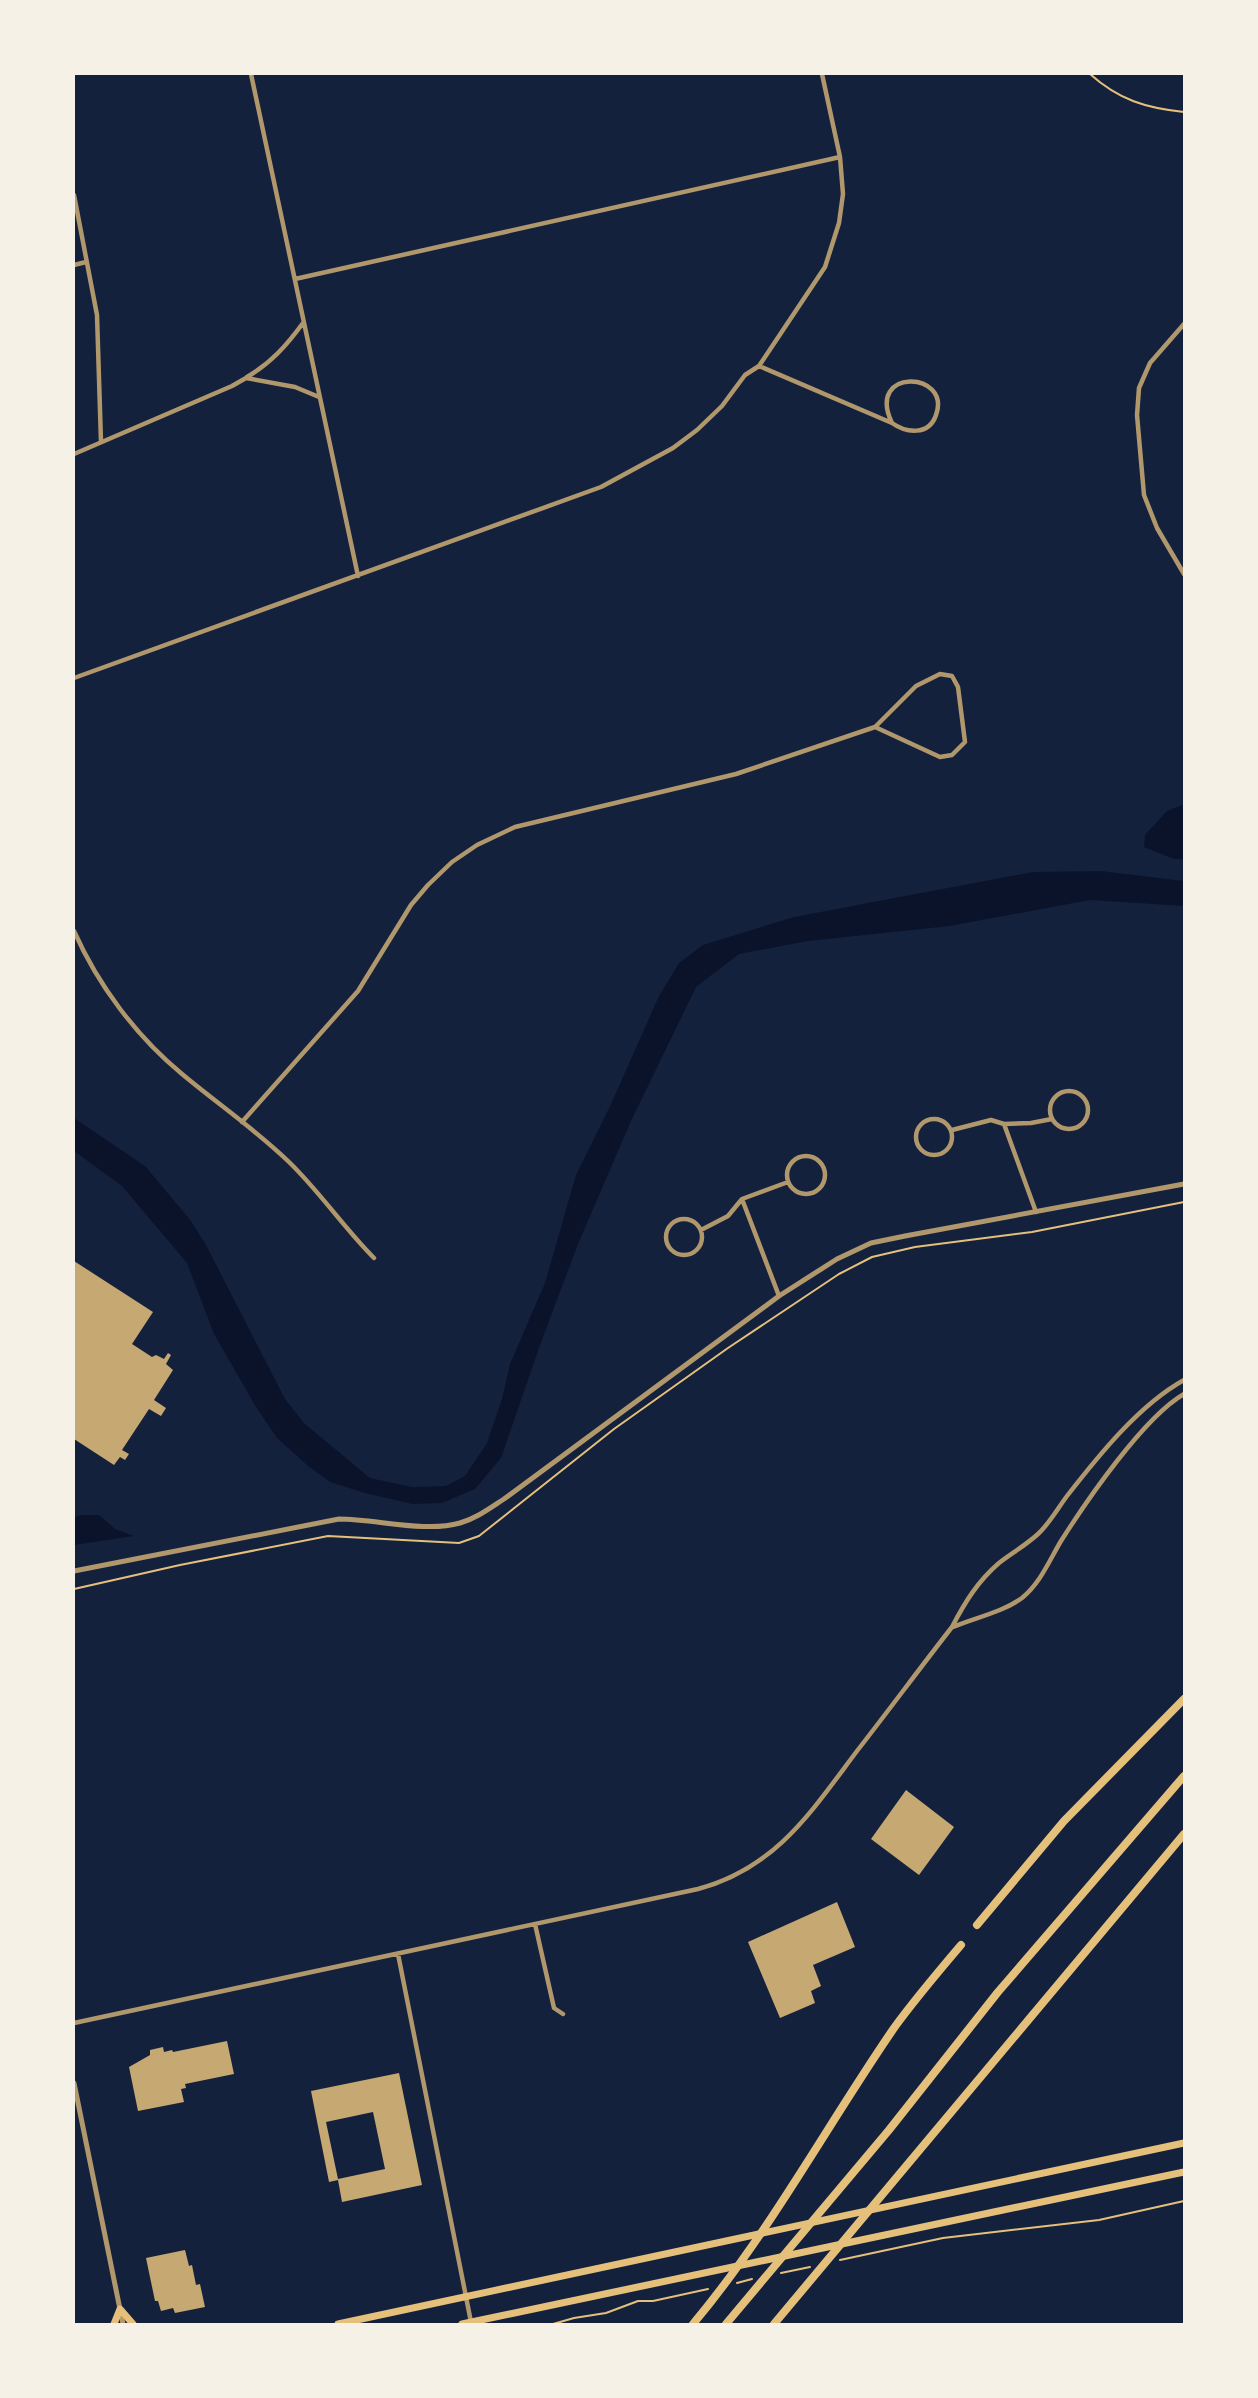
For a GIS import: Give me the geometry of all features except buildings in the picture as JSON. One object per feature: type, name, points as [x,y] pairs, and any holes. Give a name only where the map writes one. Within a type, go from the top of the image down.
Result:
[{"type":"highway","points":[[977,1925],[1064,1821],[1185,1699]]},
{"type":"highway","points":[[726,2325],[889,2130],[999,1992],[1185,1776]]},
{"type":"highway","points":[[774,2325],[1185,1833]]},
{"type":"highway","points":[[693,2325],[777,2213],[894,2029],[961,1945]]},
{"type":"main road","points":[[338,2325],[1185,2143]]},
{"type":"main road","points":[[462,2325],[1185,2172]]},
{"type":"main road","points":[[114,2325],[120,2309]]},
{"type":"main road","points":[[120,2309],[133,2325]]},
{"type":"street","points":[[251,74],[358,576]]},
{"type":"street","points":[[74,678],[601,487],[673,448],[697,430],[722,406],[745,375],[759,366],[813,287],[830,255],[842,208],[840,157],[822,74]]},
{"type":"street","points":[[295,279],[840,157]]},
{"type":"street","points":[[74,195],[97,315],[101,442]]},
{"type":"street","points":[[74,264],[86,262]]},
{"type":"street","points":[[74,454],[232,386],[264,367],[304,323]]},
{"type":"street","points":[[1185,324],[1150,363],[1139,388],[1137,415],[1144,495],[1157,528],[1185,574]]},
{"type":"street","points":[[759,366],[891,423],[903,431],[916,432],[929,426],[936,415],[937,401],[932,389],[921,381],[907,380],[895,386],[887,397],[886,411],[891,423]]},
{"type":"street","points":[[246,378],[295,387],[320,397]]},
{"type":"street","points":[[242,1122],[358,991],[411,905],[453,862],[477,845],[525,824],[736,774],[875,727],[916,686],[940,674],[951,676],[958,687],[965,742],[952,755],[940,757],[875,727]]},
{"type":"street","points":[[74,931],[114,1001],[150,1044],[180,1073],[290,1163],[374,1258]]},
{"type":"street","points":[[952,1130],[991,1120],[1004,1124],[1052,1119],[1065,1128],[1077,1127],[1087,1115],[1085,1100],[1077,1093],[1062,1092],[1050,1106],[1052,1119]]},
{"type":"street","points":[[926,1120],[944,1121],[952,1130],[950,1148],[940,1155],[927,1154],[918,1146],[918,1129],[926,1120]]},
{"type":"street","points":[[1004,1124],[1036,1212]]},
{"type":"street","points":[[800,1157],[812,1157],[822,1165],[825,1177],[819,1188],[808,1194],[796,1192],[788,1182],[790,1164],[800,1157]]},
{"type":"street","points":[[701,1230],[728,1216],[742,1199],[788,1182]]},
{"type":"street","points":[[74,1571],[339,1519],[367,1519],[432,1527],[463,1522],[478,1516],[504,1499],[779,1296],[837,1259],[872,1243],[1185,1184]]},
{"type":"street","points":[[742,1199],[779,1296]]},
{"type":"street","points":[[688,1218],[701,1230],[702,1242],[688,1255],[676,1253],[667,1245],[666,1233],[671,1223],[676,1220],[688,1218]]},
{"type":"street","points":[[74,2023],[708,1886],[733,1877],[766,1857],[808,1816],[952,1627],[970,1594],[984,1578],[998,1564],[1038,1535],[1090,1468],[1145,1409],[1170,1388],[1185,1380]]},
{"type":"street","points":[[952,1627],[1007,1605],[1029,1591],[1135,1441],[1167,1406],[1185,1394]]},
{"type":"street","points":[[535,1924],[554,2008],[563,2014]]},
{"type":"street","points":[[398,1954],[471,2322]]},
{"type":"street","points":[[74,2083],[123,2325]]},
{"type":"path","points":[[1090,74],[1122,98],[1161,109],[1185,112]]},
{"type":"path","points":[[834,2262],[943,2238],[1099,2220],[1185,2201]]},
{"type":"path","points":[[779,2273],[820,2268]]},
{"type":"path","points":[[738,2282],[752,2279]]},
{"type":"path","points":[[553,2325],[574,2318],[606,2313],[638,2301],[653,2301],[711,2288]]},
{"type":"water","points":[[1182,805],[1184,859],[1174,859],[1144,847],[1145,835],[1167,811]]},
{"type":"water","points":[[1101,871],[1184,881],[1184,906],[1090,900],[950,926],[808,941],[739,954],[696,987],[631,1121],[578,1244],[501,1458],[475,1489],[442,1503],[412,1504],[330,1482],[277,1438],[214,1334],[187,1263],[122,1186],[74,1151],[74,1118],[145,1166],[191,1221],[206,1245],[285,1399],[304,1423],[370,1478],[412,1487],[446,1486],[465,1476],[487,1443],[502,1399],[510,1364],[545,1283],[576,1175],[658,998],[679,963],[703,945],[794,917],[1033,872]]},
{"type":"water","points":[[99,1515],[115,1529],[134,1536],[74,1545],[74,1517]]}]
